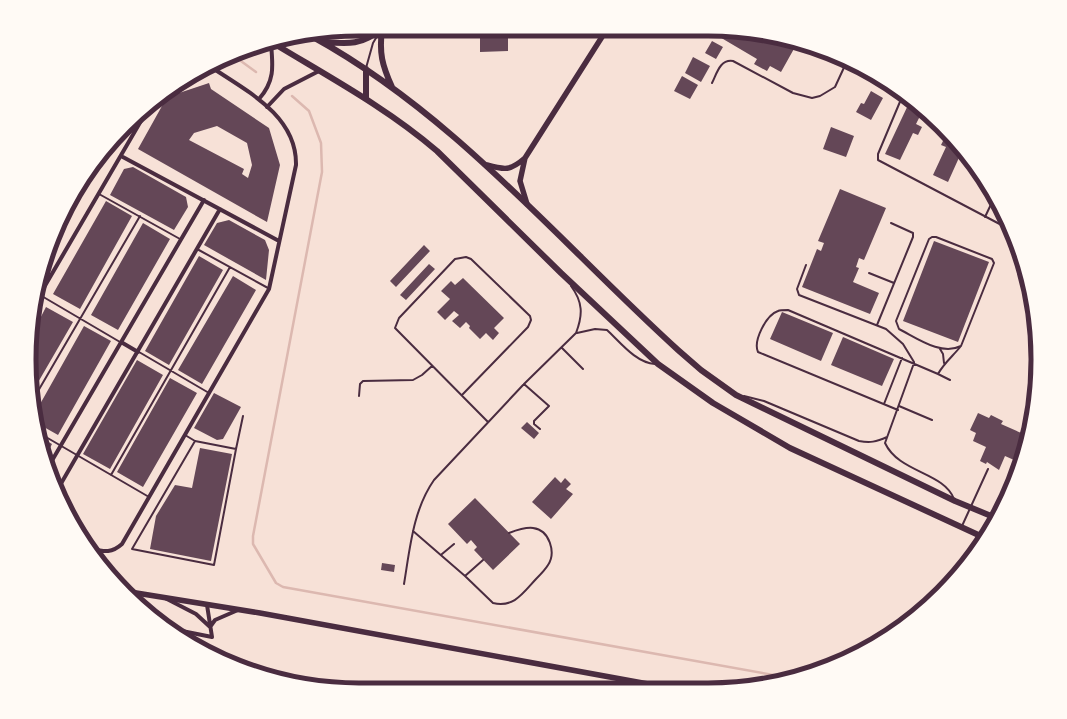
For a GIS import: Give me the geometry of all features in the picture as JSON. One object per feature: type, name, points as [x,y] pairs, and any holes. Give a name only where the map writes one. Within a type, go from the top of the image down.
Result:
[{"type":"main road","points":[[323,42],[344,44],[366,40],[371,36]]},
{"type":"main road","points":[[380,36],[379,48],[382,66],[393,87]]},
{"type":"main road","points":[[317,39],[393,87],[486,165],[667,340],[701,370],[736,395],[955,501],[991,516]]},
{"type":"main road","points":[[278,47],[319,72],[366,98],[401,121],[438,151],[561,273],[658,364],[713,403],[783,444],[979,535]]},
{"type":"main road","points":[[366,69],[366,98]]},
{"type":"street","points":[[527,204],[520,181],[525,158],[602,36]]},
{"type":"street","points":[[259,99],[270,84],[272,48]]},
{"type":"street","points":[[99,550],[107,552],[116,550],[122,544],[269,289],[296,165],[296,157],[284,123],[259,99],[215,70]]},
{"type":"street","points":[[267,107],[284,89],[319,72]]},
{"type":"street","points":[[44,290],[141,121]]},
{"type":"street","points":[[121,156],[279,241]]},
{"type":"street","points":[[486,165],[498,168],[511,168],[525,158]]},
{"type":"street","points":[[52,460],[204,200]]},
{"type":"street","points":[[61,483],[220,209]]},
{"type":"street","points":[[121,342],[138,352]]},
{"type":"street","points":[[136,593],[238,609],[643,683]]},
{"type":"street","points":[[164,598],[196,614],[210,627]]},
{"type":"street","points":[[186,632],[212,637],[207,605]]},
{"type":"street","points":[[210,627],[215,620],[238,609]]},
{"type":"lane","points":[[366,69],[373,43],[377,36]]},
{"type":"lane","points":[[712,83],[722,62],[727,60],[733,61],[793,93],[812,98],[820,96],[834,87],[844,66]]},
{"type":"lane","points":[[901,101],[878,154],[878,160],[1002,225]]},
{"type":"lane","points":[[99,194],[181,240]]},
{"type":"lane","points":[[985,217],[991,204]]},
{"type":"lane","points":[[38,391],[140,216]]},
{"type":"lane","points":[[877,325],[913,232],[891,223]]},
{"type":"lane","points":[[938,374],[944,363],[954,355],[961,346],[994,263],[992,259],[936,237],[932,237],[929,239],[901,307],[896,321],[896,326],[899,329],[940,349],[949,350],[961,346]]},
{"type":"lane","points":[[198,249],[269,289]]},
{"type":"lane","points":[[462,395],[528,328],[531,320],[530,316],[471,259],[466,257],[455,259],[396,323],[395,328],[488,422]]},
{"type":"lane","points":[[806,266],[797,289],[799,295],[886,329],[903,344],[914,363],[886,443],[890,453],[899,461],[951,491],[955,501]]},
{"type":"lane","points":[[111,475],[230,267]]},
{"type":"lane","points":[[404,584],[413,531],[421,502],[427,490],[434,480],[524,384],[576,333],[581,320],[582,306],[577,294],[561,273]]},
{"type":"lane","points":[[869,273],[894,283]]},
{"type":"lane","points":[[42,297],[121,342]]},
{"type":"lane","points":[[898,410],[758,352],[756,344],[766,320],[778,310],[788,310],[914,363],[950,380]]},
{"type":"lane","points":[[576,333],[595,329],[607,330],[640,360],[648,364],[658,364]]},
{"type":"lane","points":[[562,348],[583,369]]},
{"type":"lane","points":[[940,349],[943,354],[944,363]]},
{"type":"lane","points":[[138,352],[209,393]]},
{"type":"lane","points":[[884,404],[902,358]]},
{"type":"lane","points":[[359,396],[360,384],[363,380],[413,380],[422,375],[432,366]]},
{"type":"lane","points":[[524,384],[549,406],[534,421],[534,424],[540,430]]},
{"type":"lane","points":[[736,395],[764,401],[859,441],[869,443],[876,442],[887,437]]},
{"type":"lane","points":[[899,406],[932,420]]},
{"type":"lane","points":[[195,441],[132,549],[214,564],[243,416]]},
{"type":"lane","points":[[185,435],[195,441],[236,449]]},
{"type":"lane","points":[[45,437],[149,497]]},
{"type":"lane","points":[[961,527],[988,469]]},
{"type":"lane","points":[[413,531],[442,554],[493,602],[510,603],[518,598],[548,565],[552,549],[550,541],[543,533],[535,528],[524,528],[509,533]]},
{"type":"lane","points":[[442,554],[454,544]]},
{"type":"lane","points":[[465,576],[483,560]]},
{"type":"building","points":[[480,36],[508,36],[508,51],[480,52]]},
{"type":"building","points":[[719,37],[771,42],[794,48],[781,72],[770,66],[767,71],[754,64],[757,59]]},
{"type":"building","points":[[712,41],[723,47],[716,59],[705,53]]},
{"type":"building","points":[[693,57],[710,66],[701,82],[685,73]]},
{"type":"building","points":[[682,76],[698,85],[690,99],[674,91]]},
{"type":"building","points":[[209,83],[211,89],[269,128],[280,165],[267,222],[138,149],[164,102],[176,94]],"holes":[[[217,126],[247,143],[252,165],[248,178],[242,174],[244,169],[189,140],[194,133]]]},
{"type":"building","points":[[871,91],[883,98],[871,120],[856,112],[861,103],[864,104]]},
{"type":"building","points":[[908,106],[920,115],[916,124],[922,127],[918,135],[913,133],[900,160],[885,154]]},
{"type":"building","points":[[831,127],[854,136],[846,157],[823,149]]},
{"type":"building","points":[[944,139],[959,157],[948,182],[933,175],[946,147],[941,145]]},
{"type":"building","points":[[133,167],[186,197],[188,207],[174,230],[110,195],[124,169]]},
{"type":"building","points":[[840,189],[886,208],[864,260],[859,258],[856,267],[859,268],[853,282],[879,293],[870,314],[802,287],[817,249],[821,251],[824,243],[818,241]]},
{"type":"building","points":[[106,201],[132,216],[80,309],[53,294]]},
{"type":"building","points":[[229,220],[265,240],[269,250],[266,280],[204,245],[217,223]]},
{"type":"building","points":[[143,223],[170,239],[118,330],[91,315]]},
{"type":"building","points":[[934,241],[989,262],[958,342],[903,321]]},
{"type":"building","points":[[424,245],[430,251],[396,287],[390,281]]},
{"type":"building","points":[[199,256],[223,270],[169,365],[145,351]]},
{"type":"building","points":[[429,264],[435,269],[406,300],[400,295]]},
{"type":"building","points":[[233,276],[256,290],[202,384],[178,370]]},
{"type":"building","points":[[463,278],[504,318],[494,328],[499,333],[493,340],[486,333],[480,339],[469,328],[470,326],[466,322],[460,328],[452,321],[459,315],[454,311],[445,320],[437,312],[450,299],[441,291],[451,281],[455,285]]},
{"type":"building","points":[[46,307],[73,322],[37,384],[36,360],[39,321]]},
{"type":"building","points":[[782,312],[833,333],[821,361],[770,339]]},
{"type":"building","points":[[84,326],[111,341],[58,435],[43,426],[39,405]]},
{"type":"building","points":[[843,337],[894,359],[882,386],[831,365]]},
{"type":"building","points":[[137,360],[163,375],[110,469],[83,454]]},
{"type":"building","points":[[170,378],[197,393],[143,487],[117,472]]},
{"type":"building","points":[[214,393],[241,407],[223,439],[217,440],[194,428]]},
{"type":"building","points":[[978,413],[989,418],[991,415],[1003,421],[1001,424],[1022,434],[1014,460],[1005,456],[999,470],[987,462],[986,464],[980,461],[986,447],[973,441],[976,433],[970,430]]},
{"type":"building","points":[[527,422],[539,433],[534,439],[521,428]]},
{"type":"building","points":[[46,441],[52,444],[49,450]]},
{"type":"building","points":[[200,448],[232,454],[211,561],[150,549],[156,516],[175,485],[192,488]]},
{"type":"building","points":[[555,477],[561,483],[565,478],[571,484],[566,489],[573,494],[551,519],[532,502]]},
{"type":"building","points":[[475,498],[520,544],[493,570],[474,550],[477,547],[471,540],[467,544],[448,524]]},
{"type":"building","points":[[382,563],[395,565],[394,572],[381,570]]},
{"type":"waterway","points":[[239,60],[256,72]]},
{"type":"waterway","points":[[292,96],[309,111],[321,143],[322,172],[253,536],[253,544],[276,583],[283,587],[777,676]]}]
